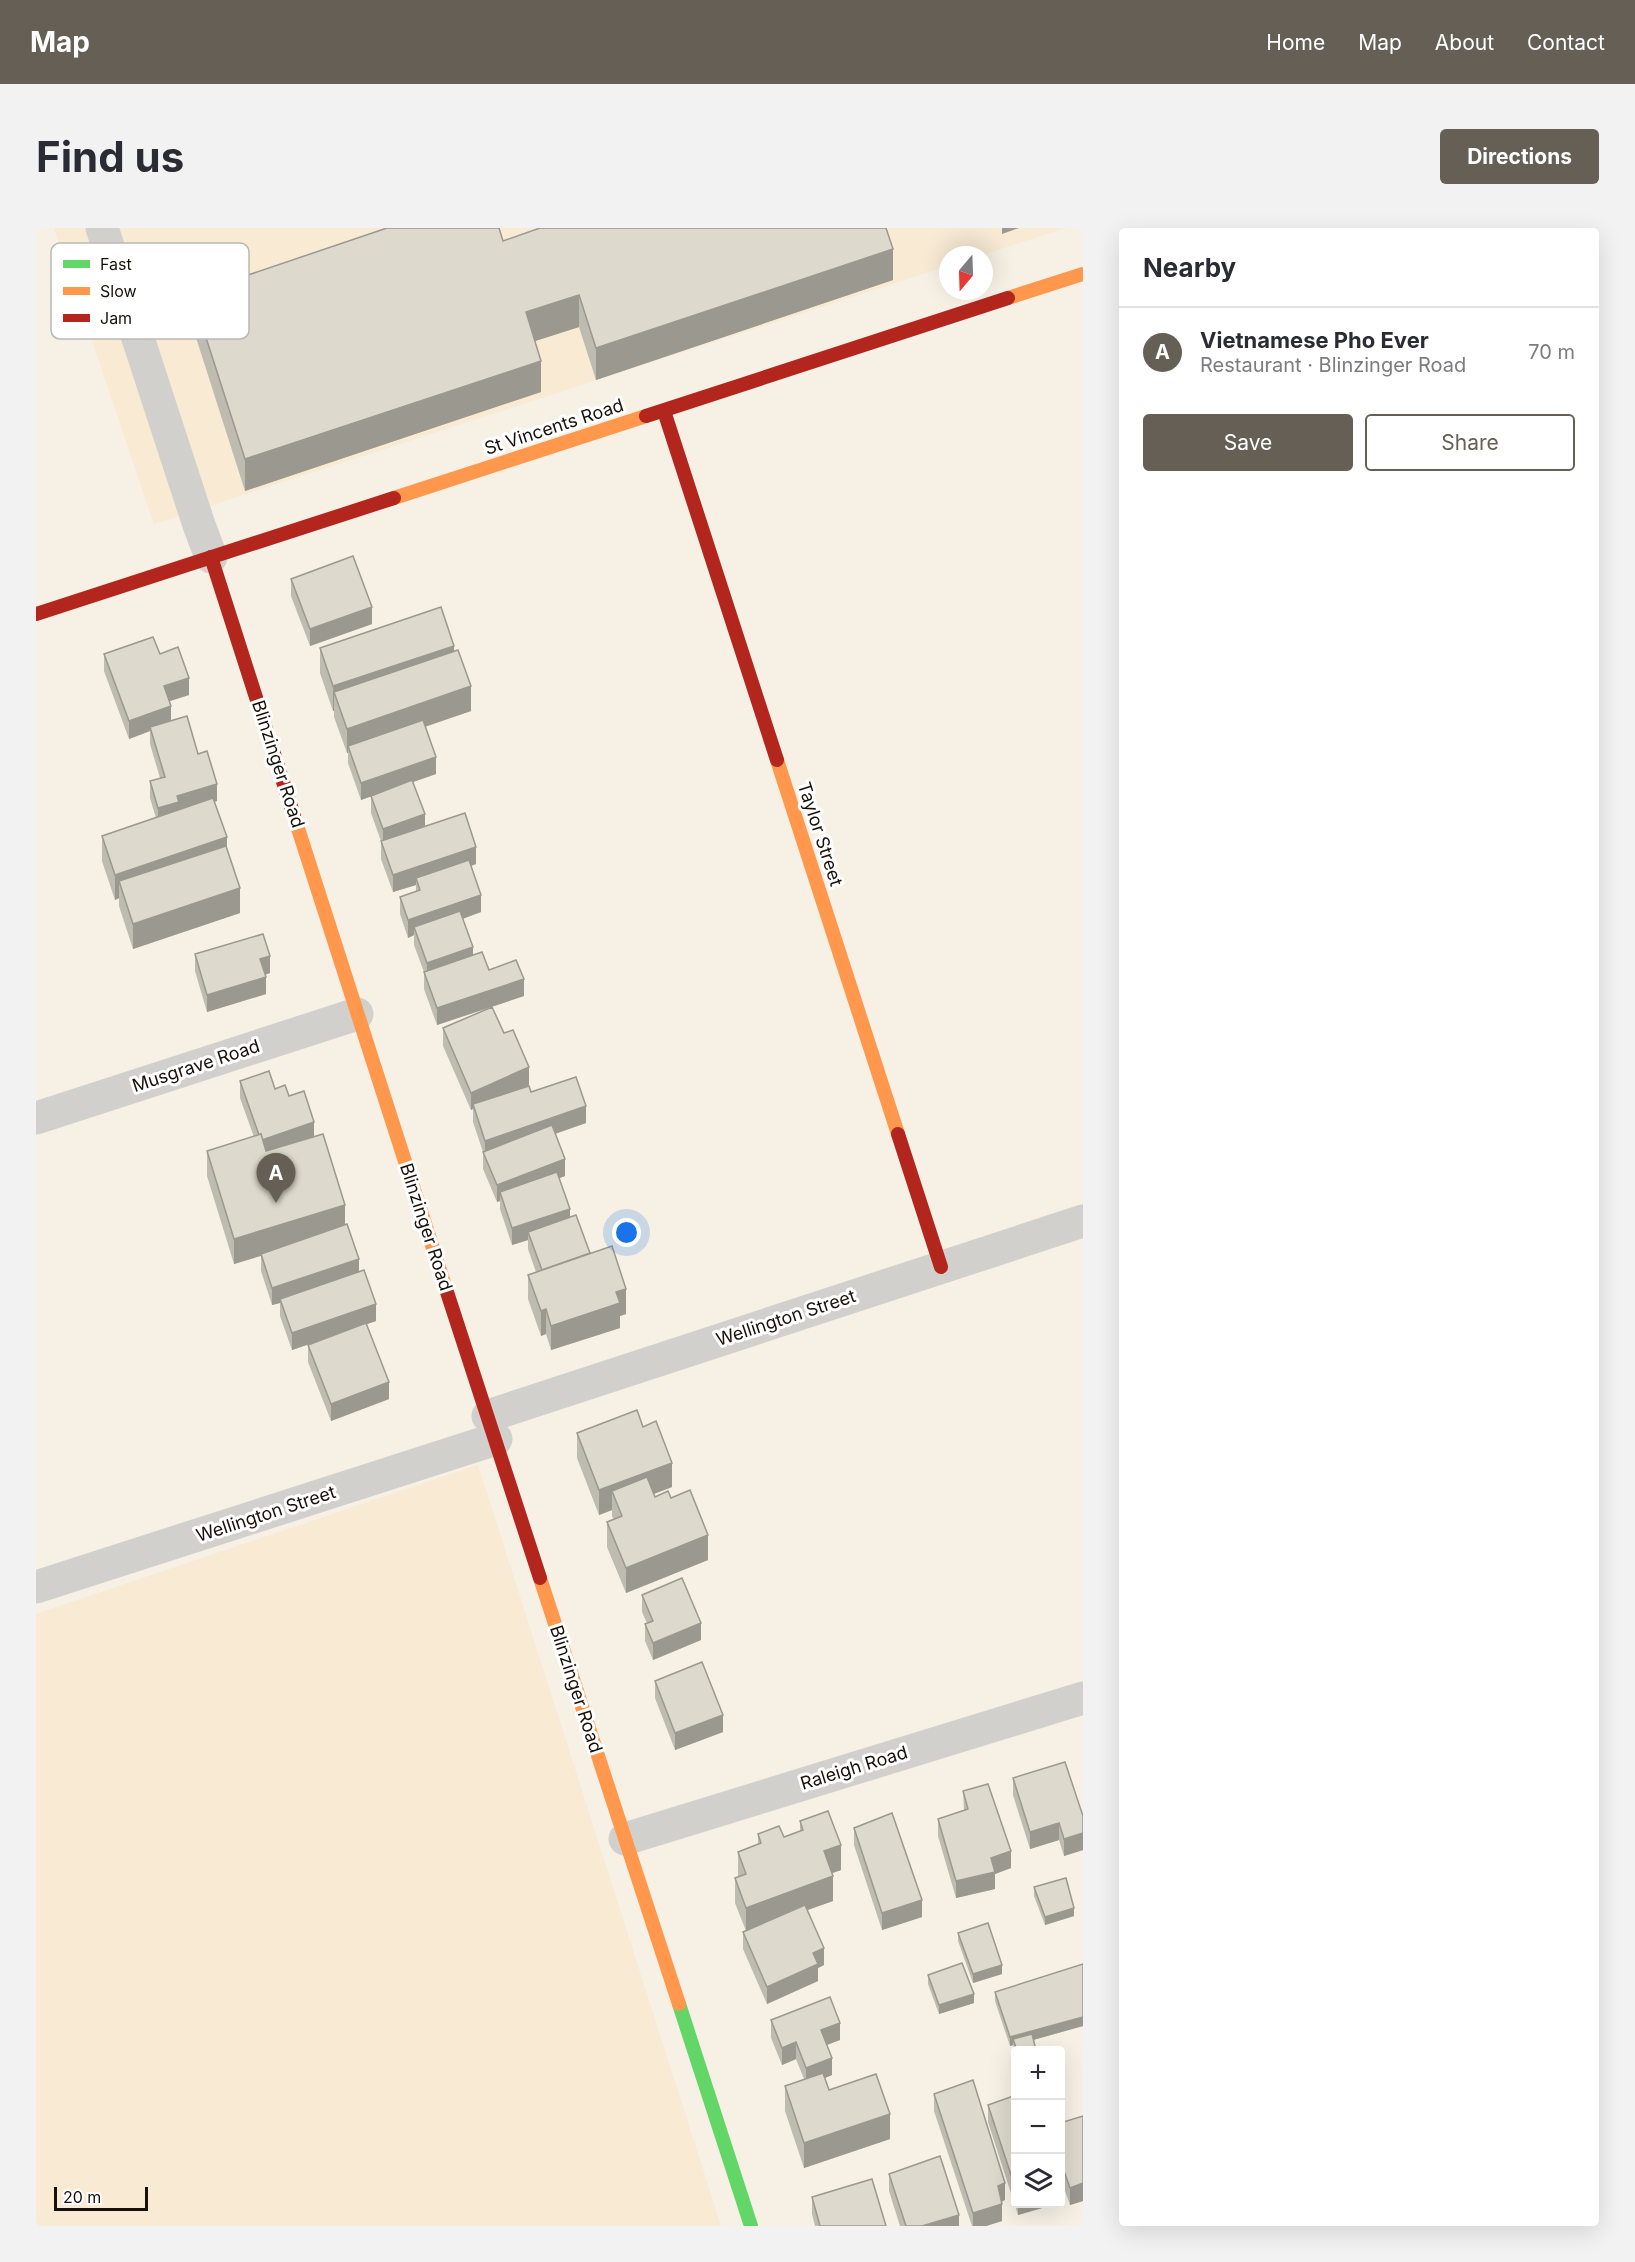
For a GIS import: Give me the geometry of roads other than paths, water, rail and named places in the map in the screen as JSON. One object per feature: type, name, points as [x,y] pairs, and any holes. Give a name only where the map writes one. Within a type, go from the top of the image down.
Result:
[{"type":"street","name":"Blinzinger Road","points":[[102,228],[107,243]]},
{"type":"street","name":"St Vincents Road","points":[[36,614],[1083,274]]},
{"type":"street","name":"Blinzinger Road","points":[[138,339],[211,557],[750,2226]]},
{"type":"street","name":"Taylor Street","points":[[663,411],[941,1267]]},
{"type":"street","name":"Musgrave Road","points":[[36,1118],[357,1014]]},
{"type":"street","name":"Wellington Street","points":[[36,1587],[941,1267],[1083,1221]]},
{"type":"street","name":"Raleigh Road","points":[[625,1839],[1083,1698]]},
{"type":"place","name":"Vietnamese Pho Ever","points":[[276,1203]]}]
